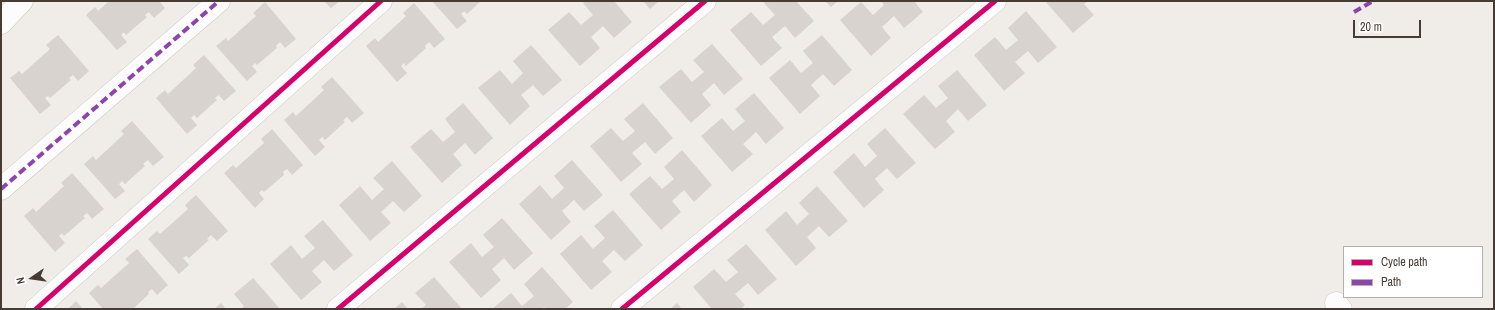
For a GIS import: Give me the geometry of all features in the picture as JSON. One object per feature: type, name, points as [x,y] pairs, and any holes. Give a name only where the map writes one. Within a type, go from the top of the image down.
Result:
[{"type":"street","points":[[1,23],[22,1]]},
{"type":"street","points":[[1,189],[219,1]]},
{"type":"street","points":[[36,309],[381,1]]},
{"type":"street","points":[[338,309],[705,1]]},
{"type":"street","points":[[622,309],[995,1]]},
{"type":"building","points":[[109,1],[159,1],[165,8],[154,18],[149,12],[145,15],[147,17],[126,35],[124,32],[121,35],[127,42],[117,50],[86,15],[95,7],[98,11]]},
{"type":"building","points":[[324,1],[340,1],[331,8]]},
{"type":"building","points":[[432,1],[481,1],[467,14],[464,11],[461,14],[467,21],[457,29]]},
{"type":"building","points":[[585,1],[614,1],[632,22],[614,38],[603,26],[591,37],[600,48],[580,66],[548,30],[569,12],[581,25],[593,15],[583,3]]},
{"type":"building","points":[[643,1],[659,1],[650,9]]},
{"type":"building","points":[[766,1],[796,1],[814,21],[795,38],[785,26],[772,37],[782,48],[761,66],[730,30],[751,12],[763,25],[775,15],[764,3]]},
{"type":"building","points":[[825,1],[838,1],[831,7]]},
{"type":"building","points":[[881,1],[914,1],[923,12],[904,28],[894,16],[882,27],[891,38],[871,56],[840,20],[861,2],[873,15],[884,5]]},
{"type":"building","points":[[1045,1],[1088,1],[1084,4],[1094,15],[1073,33]]},
{"type":"building","points":[[265,2],[296,39],[285,48],[280,42],[276,46],[277,48],[257,65],[255,63],[252,66],[257,72],[247,81],[216,46],[226,38],[228,41],[256,16],[253,13]]},
{"type":"building","points":[[414,3],[445,39],[434,48],[429,42],[425,46],[426,48],[406,66],[404,63],[401,66],[407,73],[397,82],[366,46],[375,38],[378,42],[406,16],[403,13]]},
{"type":"building","points":[[1026,11],[1057,47],[1038,63],[1028,51],[1015,62],[1025,73],[1004,91],[974,55],[995,37],[1006,50],[1018,40],[1008,28]]},
{"type":"building","points":[[58,35],[89,71],[78,81],[73,75],[69,78],[71,80],[50,98],[48,96],[45,98],[51,105],[40,114],[10,78],[19,71],[22,74],[50,49],[46,45]]},
{"type":"building","points":[[822,35],[852,70],[834,86],[823,74],[811,85],[820,96],[800,114],[769,78],[790,60],[801,73],[813,63],[803,51]]},
{"type":"building","points":[[712,44],[743,79],[724,95],[714,83],[702,94],[711,105],[691,123],[659,87],[681,69],[692,82],[704,72],[693,60]]},
{"type":"building","points":[[531,45],[562,80],[543,96],[533,85],[521,95],[530,106],[510,125],[478,88],[500,70],[512,84],[523,73],[513,61]]},
{"type":"building","points":[[204,55],[236,91],[224,101],[219,95],[215,98],[217,100],[197,118],[194,115],[191,118],[197,125],[187,134],[156,98],[165,90],[168,94],[196,68],[193,65]]},
{"type":"building","points":[[957,70],[987,105],[968,121],[958,109],[946,121],[955,132],[935,149],[903,114],[924,95],[936,108],[948,98],[938,86]]},
{"type":"building","points":[[332,77],[364,113],[352,123],[347,117],[343,120],[345,122],[325,140],[322,137],[319,140],[325,147],[315,156],[284,120],[293,112],[296,116],[324,90],[321,87]]},
{"type":"building","points":[[754,93],[784,128],[766,144],[756,132],[743,144],[753,154],[732,172],[701,136],[722,118],[733,131],[745,121],[735,109]]},
{"type":"building","points":[[463,103],[493,138],[475,155],[465,143],[453,154],[462,165],[442,183],[410,147],[431,129],[443,142],[455,132],[445,119]]},
{"type":"building","points":[[643,103],[673,138],[655,154],[645,142],[632,153],[642,164],[621,182],[590,146],[611,128],[623,141],[635,131],[624,119]]},
{"type":"building","points":[[132,121],[164,157],[153,166],[148,160],[143,164],[145,166],[125,184],[122,181],[119,184],[125,191],[115,199],[84,164],[93,156],[96,160],[124,134],[121,131]]},
{"type":"building","points":[[885,128],[916,163],[897,179],[887,168],[875,179],[884,190],[864,208],[833,172],[854,153],[865,167],[877,156],[867,144]]},
{"type":"building","points":[[272,129],[303,165],[292,175],[287,169],[283,172],[284,175],[264,192],[262,190],[259,193],[264,199],[255,208],[224,173],[233,165],[236,168],[264,143],[261,139]]},
{"type":"building","points":[[682,150],[712,185],[694,202],[684,190],[672,201],[681,212],[661,230],[629,194],[650,176],[662,189],[674,179],[664,167]]},
{"type":"building","points":[[572,160],[603,195],[584,211],[574,200],[562,211],[571,222],[551,240],[519,204],[540,185],[552,199],[564,188],[554,176]]},
{"type":"building","points":[[392,161],[422,196],[404,212],[393,201],[381,212],[391,223],[370,241],[339,205],[360,186],[372,200],[384,189],[373,178]]},
{"type":"building","points":[[72,173],[104,209],[92,219],[87,213],[83,216],[85,218],[64,236],[62,233],[59,236],[65,243],[55,252],[24,216],[33,208],[36,212],[64,186],[61,183]]},
{"type":"building","points":[[817,186],[848,221],[829,237],[819,226],[807,237],[816,248],[796,266],[765,230],[786,211],[797,225],[809,214],[799,203]]},
{"type":"building","points":[[196,195],[228,231],[217,241],[211,235],[207,239],[209,240],[189,258],[186,256],[183,258],[189,265],[179,274],[148,239],[157,231],[160,234],[188,209],[185,205]]},
{"type":"building","points":[[613,210],[643,245],[625,261],[614,250],[602,261],[612,272],[591,290],[560,254],[581,235],[593,249],[605,238],[594,226]]},
{"type":"building","points":[[502,218],[533,253],[514,270],[504,258],[492,269],[501,280],[481,298],[449,262],[471,243],[482,257],[494,247],[483,235]]},
{"type":"building","points":[[323,220],[353,255],[334,271],[324,260],[312,271],[322,282],[301,300],[270,264],[291,245],[302,259],[315,248],[304,236]]},
{"type":"building","points":[[746,244],[777,279],[758,295],[748,283],[735,294],[745,305],[741,309],[712,309],[693,287],[714,269],[726,282],[738,272],[727,260]]},
{"type":"building","points":[[137,249],[168,285],[157,295],[152,289],[148,292],[149,294],[133,309],[103,309],[89,293],[98,285],[101,288],[129,263],[125,259]]},
{"type":"building","points":[[542,267],[573,302],[565,309],[546,309],[544,307],[542,309],[492,309],[511,293],[522,306],[534,296],[524,284]]},
{"type":"building","points":[[434,277],[462,309],[421,309],[426,305],[415,293]]},
{"type":"building","points":[[253,278],[280,309],[241,309],[244,306],[234,294]]},
{"type":"building","points":[[76,301],[83,309],[68,309]]},
{"type":"building","points":[[402,302],[408,309],[394,309]]},
{"type":"building","points":[[221,303],[226,309],[214,309]]},
{"type":"building","points":[[677,303],[682,309],[670,309]]},
{"type":"marked path","points":[[1,189],[219,1]]},
{"type":"marked path","points":[[1354,12],[1373,1]]},
{"type":"cycle path","points":[[36,309],[381,1]]},
{"type":"cycle path","points":[[338,309],[705,1]]},
{"type":"cycle path","points":[[622,309],[995,1]]}]
